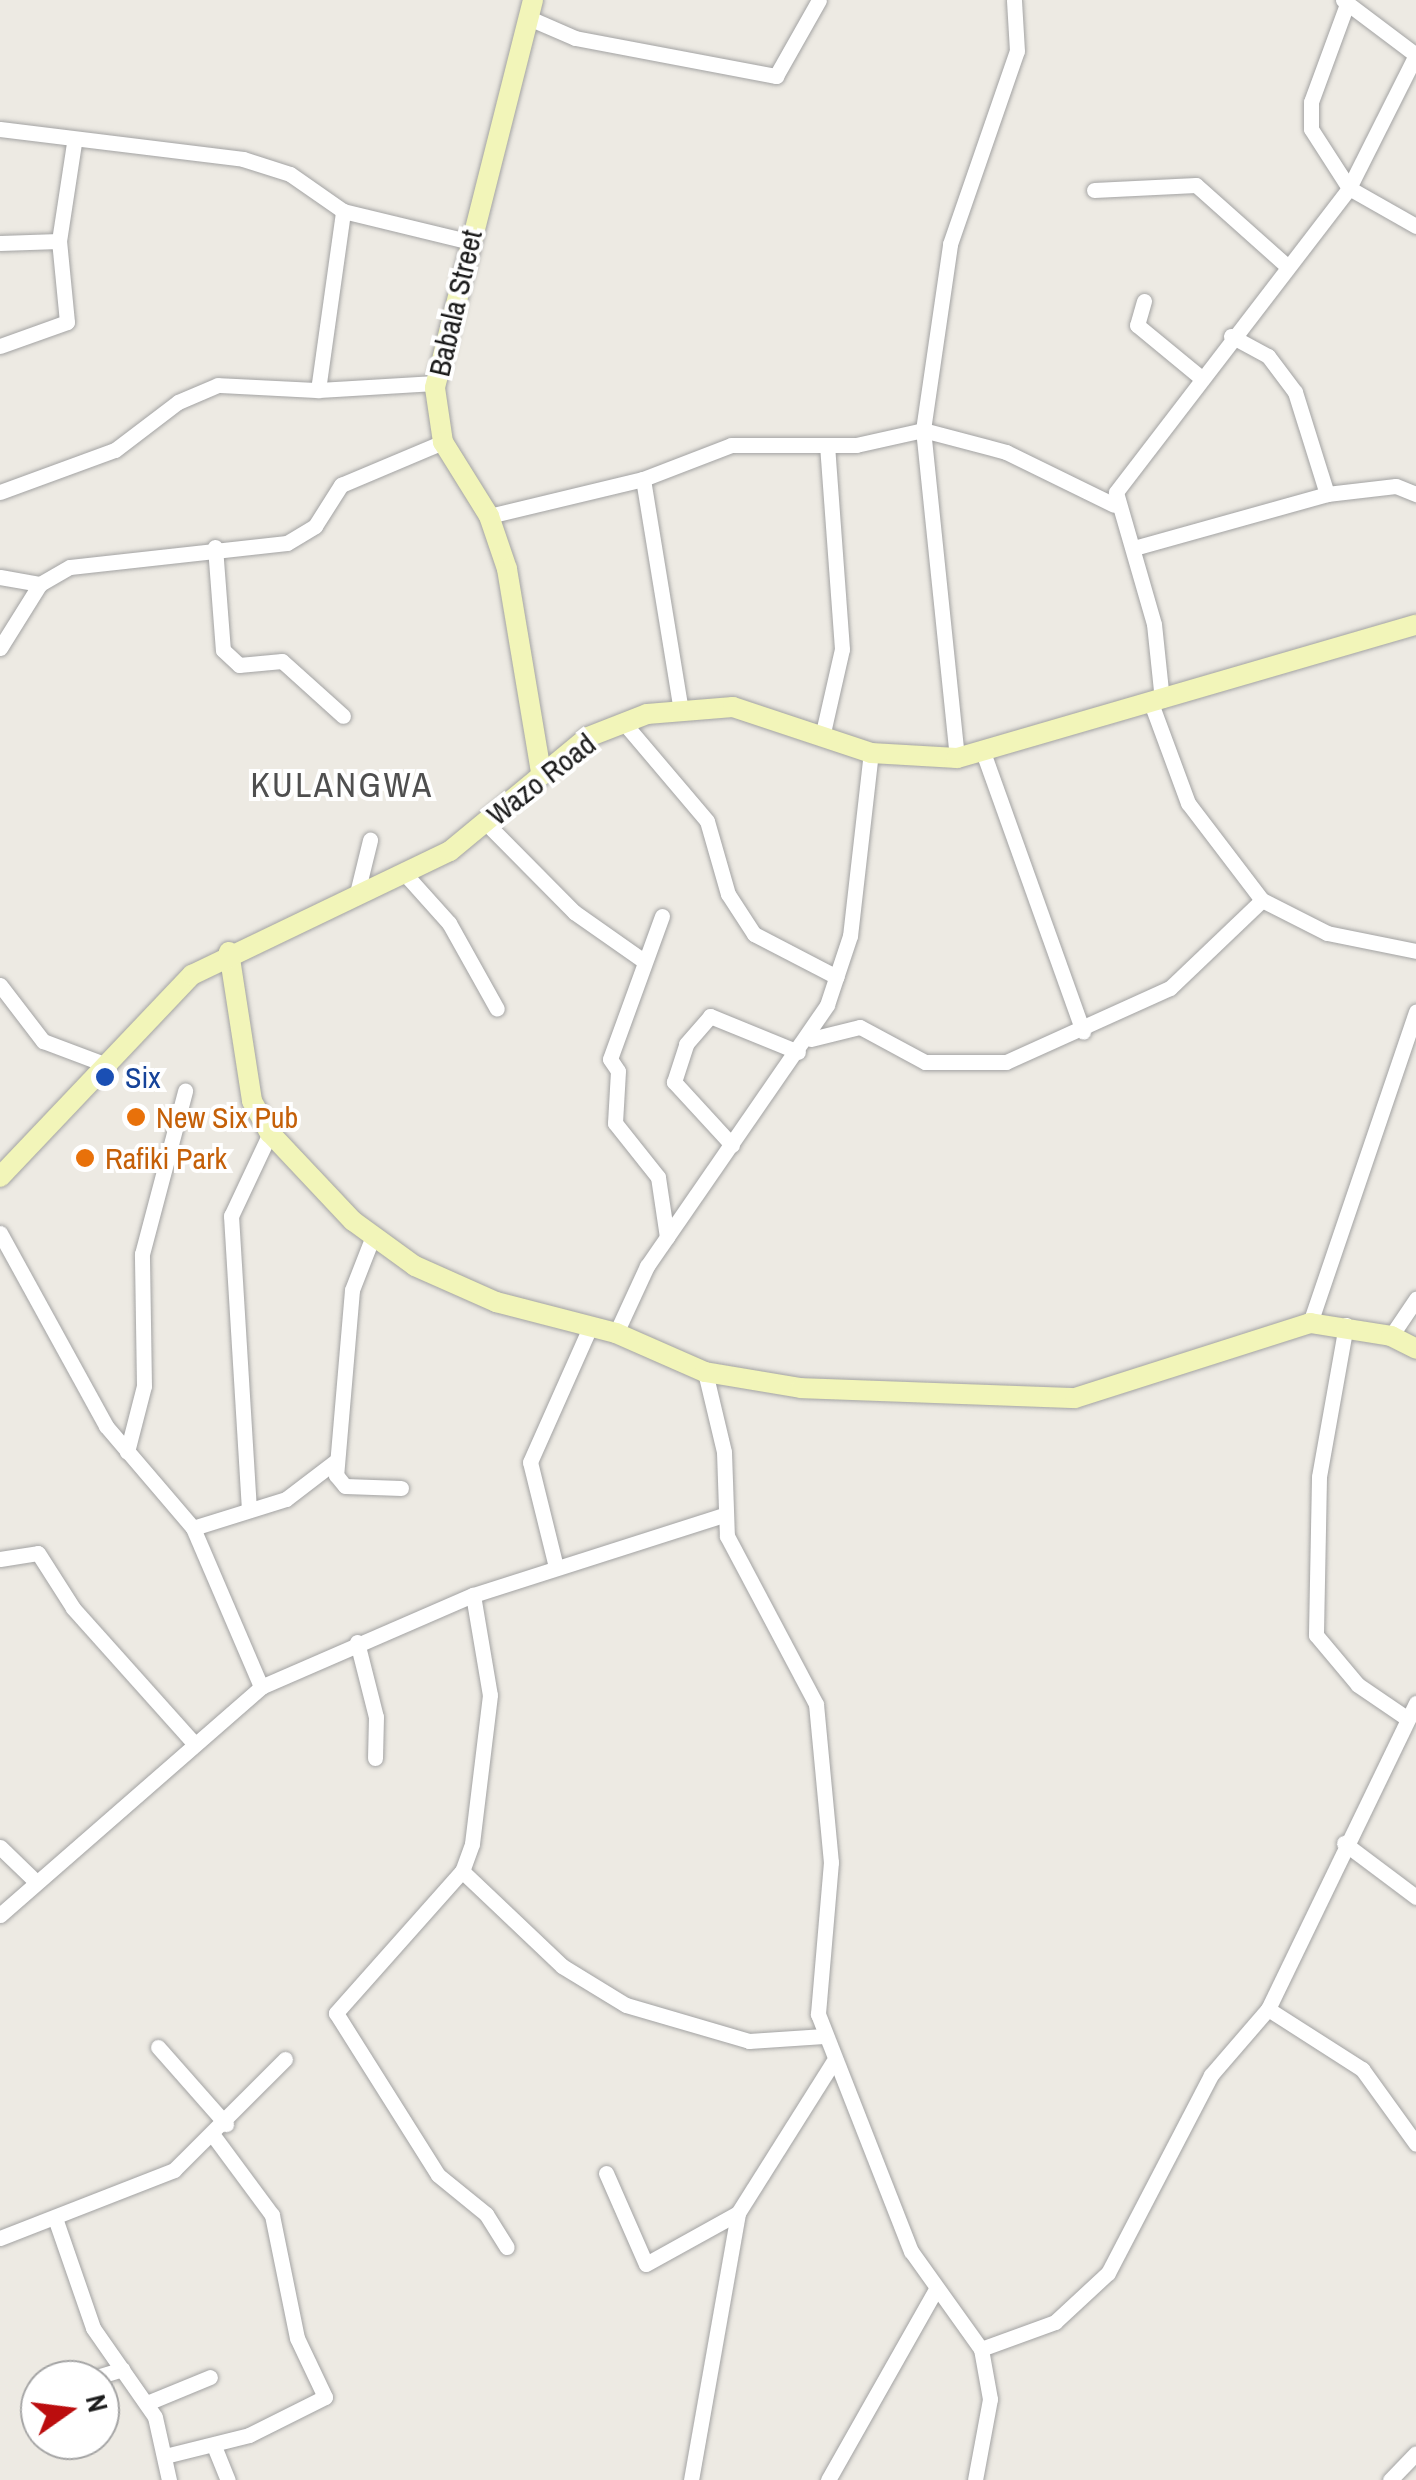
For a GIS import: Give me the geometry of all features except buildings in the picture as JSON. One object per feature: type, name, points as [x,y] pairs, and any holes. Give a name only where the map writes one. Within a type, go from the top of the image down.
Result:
[{"type":"street","points":[[531,9],[575,38],[776,76],[819,0]]},
{"type":"street","points":[[957,758],[922,430],[950,244],[1017,51],[1014,0]]},
{"type":"street","points":[[1114,505],[1121,480],[1349,188],[1416,55],[1345,2],[1311,102],[1311,129],[1349,188],[1416,226]]},
{"type":"street","name":"Babala Street","points":[[531,9],[467,241],[436,383],[442,442],[489,516],[518,619],[542,773]]},
{"type":"street","points":[[0,129],[74,142],[264,164],[342,210],[467,241]]},
{"type":"street","points":[[0,346],[67,322],[59,241],[74,142]]},
{"type":"street","points":[[1094,190],[1196,185],[1288,267]]},
{"type":"street","points":[[318,390],[342,210]]},
{"type":"street","points":[[0,244],[59,241]]},
{"type":"street","points":[[1144,301],[1137,324],[1200,378]]},
{"type":"street","points":[[1231,336],[1268,356],[1295,392],[1327,494]]},
{"type":"street","points":[[0,492],[115,450],[178,402],[218,385],[318,390],[436,383]]},
{"type":"street","points":[[489,516],[643,479],[732,446],[827,446],[922,430],[1006,452],[1114,505],[1134,548],[1156,702],[1188,803],[1262,900],[1327,933],[1416,952]]},
{"type":"street","points":[[0,648],[40,584],[70,567],[298,538],[341,486],[442,442]]},
{"type":"street","points":[[822,737],[842,650],[827,446]]},
{"type":"street","points":[[643,479],[680,706]]},
{"type":"street","points":[[1134,548],[1327,494],[1396,486],[1416,494]]},
{"type":"street","points":[[215,547],[223,650],[239,664],[282,661],[343,716]]},
{"type":"street","points":[[0,577],[40,584]]},
{"type":"street","name":"Wazo Road","points":[[0,1178],[108,1066],[155,1007],[229,952],[405,874],[486,822],[542,773],[624,723],[680,706],[733,707],[871,753],[957,758],[1416,625]]},
{"type":"street","points":[[624,723],[708,822],[728,894],[754,934],[837,977]]},
{"type":"street","points":[[983,752],[1083,1032]]},
{"type":"street","points":[[616,1333],[666,1237],[811,1039],[837,977],[871,753]]},
{"type":"street","points":[[486,822],[574,912],[641,959]]},
{"type":"street","points":[[357,893],[370,840]]},
{"type":"street","points":[[405,874],[449,923],[498,1009]]},
{"type":"street","points":[[811,1039],[860,1027],[925,1062],[971,1067],[1083,1032],[1170,988],[1262,900]]},
{"type":"street","points":[[662,916],[641,959],[610,1059],[618,1070],[615,1123],[658,1177],[666,1237]]},
{"type":"street","points":[[229,952],[241,1058],[270,1133],[373,1236],[496,1302],[616,1333],[705,1372],[801,1388],[1076,1398],[1310,1323],[1391,1336],[1416,1349]]},
{"type":"street","points":[[0,986],[43,1041],[108,1066]]},
{"type":"street","points":[[1310,1323],[1416,1012]]},
{"type":"street","points":[[732,1146],[674,1082],[686,1044],[718,1016],[798,1052]]},
{"type":"street","points":[[127,1452],[144,1386],[142,1254],[185,1091]]},
{"type":"street","points":[[249,1510],[231,1216],[270,1133]]},
{"type":"street","points":[[0,1233],[127,1452],[193,1528],[261,1688]]},
{"type":"street","points":[[373,1236],[352,1290],[337,1460],[345,1486],[400,1488]]},
{"type":"street","points":[[1391,1336],[1416,1299]]},
{"type":"street","points":[[1346,1326],[1319,1477],[1316,1635],[1358,1685],[1408,1719]]},
{"type":"street","points":[[556,1567],[530,1462],[590,1327]]},
{"type":"street","points":[[705,1372],[724,1452],[721,1516],[816,1704],[831,1862],[818,1980],[824,2036],[934,2291],[981,2349],[990,2399],[975,2480]]},
{"type":"street","points":[[193,1528],[286,1498],[337,1460]]},
{"type":"street","points":[[0,1915],[34,1880],[192,1741],[261,1688],[357,1642],[472,1595],[721,1516]]},
{"type":"street","points":[[0,1559],[38,1553],[74,1608],[192,1741]]},
{"type":"street","points":[[472,1595],[490,1695],[462,1871],[336,2013],[438,2176],[486,2214],[507,2247]]},
{"type":"street","points":[[357,1642],[376,1717],[375,1758]]},
{"type":"street","points":[[981,2349],[1035,2332],[1088,2298],[1141,2221],[1211,2075],[1268,2009],[1344,1844],[1416,1704]]},
{"type":"street","points":[[1344,1844],[1416,1897]]},
{"type":"street","points":[[0,1847],[34,1880]]},
{"type":"street","points":[[462,1871],[562,1966],[626,2005],[736,2039],[824,2036]]},
{"type":"street","points":[[1268,2009],[1362,2069],[1416,2144]]},
{"type":"street","points":[[158,2047],[226,2124]]},
{"type":"street","points":[[0,2238],[174,2170],[215,2138],[285,2060]]},
{"type":"street","points":[[692,2480],[738,2213],[833,2062]]},
{"type":"street","points":[[166,2456],[214,2446],[325,2398],[297,2338],[272,2215],[215,2138]]},
{"type":"street","points":[[606,2173],[646,2264],[738,2213]]},
{"type":"street","points":[[56,2218],[92,2328],[148,2403],[166,2456],[169,2480]]},
{"type":"street","points":[[828,2480],[934,2291]]},
{"type":"street","points":[[148,2403],[210,2377]]},
{"type":"street","points":[[214,2446],[228,2480]]},
{"type":"street","points":[[1390,2480],[1416,2453]]},
{"type":"place","name":"Six","points":[[105,1077]]},
{"type":"place","name":"New Six Pub","points":[[136,1117]]},
{"type":"place","name":"Rafiki Park","points":[[85,1158]]},
{"type":"district","name":"KULANGWA","points":[[342,785]]}]
